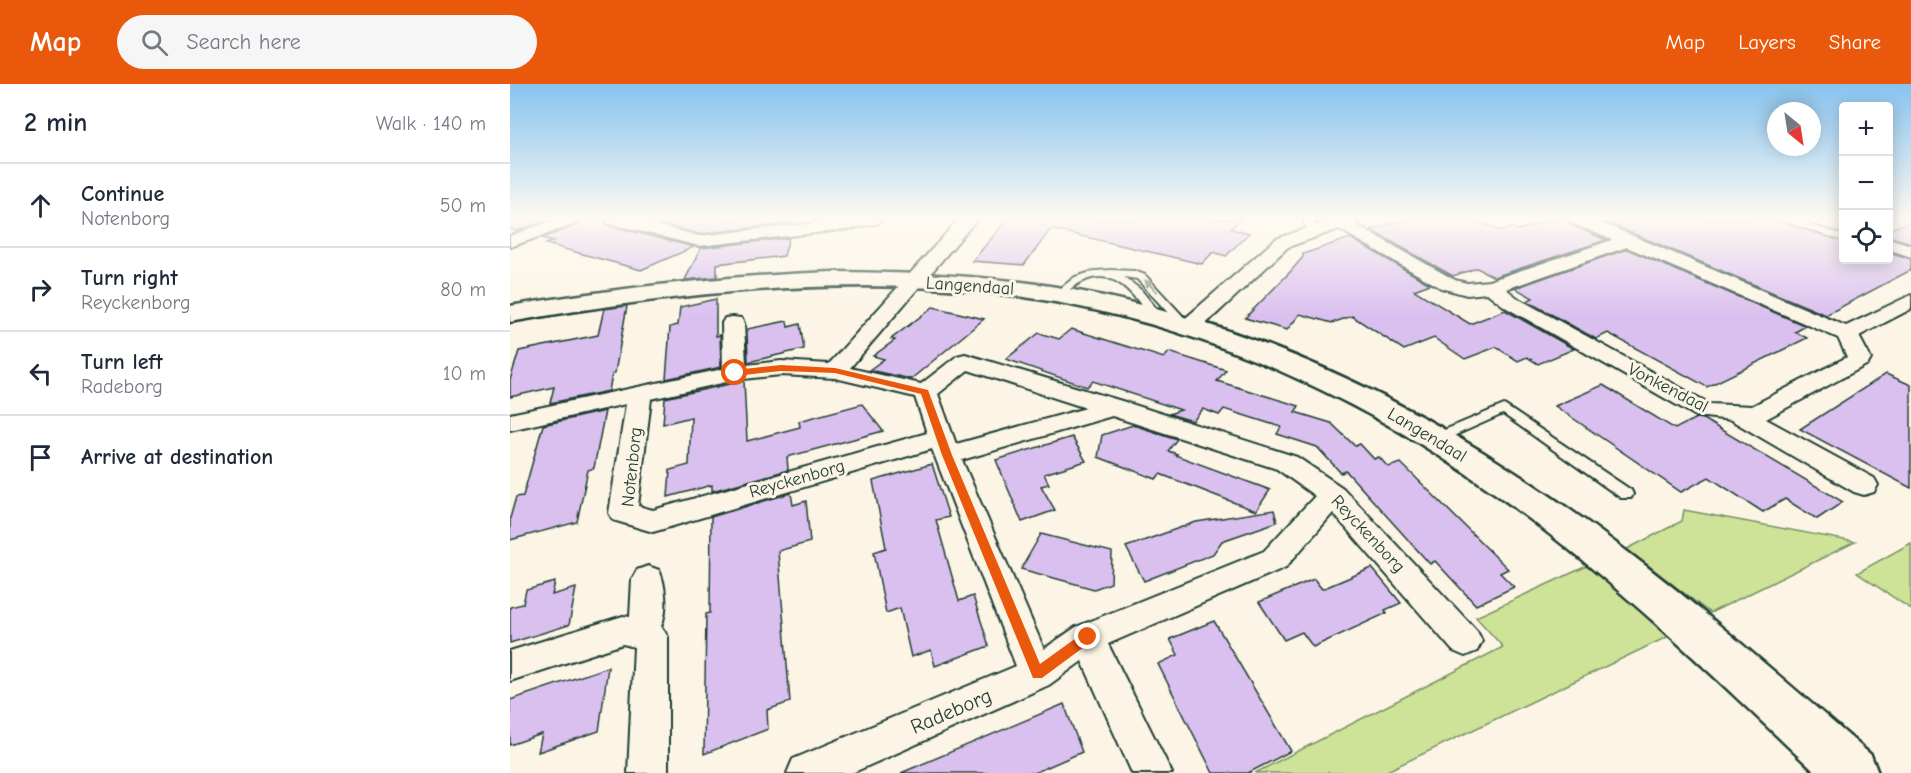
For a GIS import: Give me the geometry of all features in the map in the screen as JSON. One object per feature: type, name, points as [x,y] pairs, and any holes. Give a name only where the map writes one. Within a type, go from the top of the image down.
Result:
[{"type":"street","name":"Langendaal","points":[[912,281],[939,251]]},
{"type":"street","points":[[1174,324],[1271,251]]},
{"type":"street","points":[[1395,251],[1448,284],[1467,288],[1491,286],[1596,251]]},
{"type":"street","points":[[1650,251],[1847,334],[1911,301]]},
{"type":"street","name":"Langendaal","points":[[510,314],[670,291],[793,281],[912,281],[972,284],[1057,295],[1174,324],[1264,354],[1372,402],[1523,496],[1604,555],[1766,694],[1852,773]]},
{"type":"street","points":[[835,371],[912,281]]},
{"type":"street","name":"Vonkendaal","points":[[1491,286],[1512,303],[1705,411],[1756,414],[1860,359],[1847,334]]},
{"type":"street","points":[[733,323],[735,373]]},
{"type":"street","name":"Reyckenborg","points":[[925,392],[965,361],[1287,463],[1333,495],[1465,641]]},
{"type":"street","points":[[510,422],[735,373],[781,368],[835,371],[925,392],[944,447],[1037,674]]},
{"type":"street","name":"Notenborg","points":[[640,393],[623,513],[653,520]]},
{"type":"street","name":"Reyckenborg","points":[[653,520],[944,447],[1116,407]]},
{"type":"street","points":[[1737,413],[1864,485]]},
{"type":"street","name":"Radeborg","points":[[807,773],[1037,674],[1088,637],[1275,559],[1333,495]]},
{"type":"street","points":[[637,633],[648,620],[648,579]]},
{"type":"street","points":[[510,666],[623,630],[651,638],[648,773]]},
{"type":"street","points":[[1088,637],[1152,773]]},
{"type":"lane","points":[[1057,295],[1076,279],[1100,274],[1124,273],[1141,277],[1174,324]]},
{"type":"lane","points":[[1100,274],[1121,279],[1174,324]]},
{"type":"lane","points":[[1434,439],[1504,409],[1626,494]]},
{"type":"green space","points":[[1684,510],[1855,542],[1710,613],[1627,549],[1682,521]]},
{"type":"green space","points":[[1911,543],[1911,609],[1857,573]]},
{"type":"green space","points":[[1587,566],[1669,636],[1383,773],[1255,773],[1503,647],[1476,617]]},
{"type":"building","points":[[572,251],[684,251],[641,270]]},
{"type":"building","points":[[699,251],[785,251],[784,256],[717,264],[717,277],[685,280]]},
{"type":"building","points":[[980,251],[1034,251],[1024,265],[972,261]]},
{"type":"building","points":[[1147,251],[1231,251],[1226,256],[1213,252],[1202,264]]},
{"type":"building","points":[[1311,251],[1373,251],[1430,284],[1414,290],[1470,324],[1505,310],[1574,349],[1538,364],[1527,357],[1518,361],[1496,347],[1465,359],[1434,338],[1404,350],[1352,316],[1332,323],[1300,314],[1287,330],[1245,318],[1290,272],[1303,254]]},
{"type":"building","points":[[1409,251],[1572,251],[1494,277],[1477,268],[1453,276]]},
{"type":"building","points":[[1621,251],[1632,251],[1806,326],[1795,332],[1807,338],[1707,387],[1608,333],[1596,339],[1527,301],[1533,298],[1515,288]]},
{"type":"building","points":[[1675,251],[1839,251],[1839,264],[1893,264],[1893,254],[1911,259],[1911,270],[1826,315]]},
{"type":"building","points":[[716,299],[716,336],[720,335],[721,367],[666,379],[670,327],[678,325],[680,307]]},
{"type":"building","points":[[627,306],[615,373],[612,374],[609,391],[550,403],[554,387],[510,397],[510,380],[519,351],[598,335],[604,309]]},
{"type":"building","points":[[933,307],[984,319],[911,379],[869,370],[884,359],[873,356]]},
{"type":"building","points":[[787,321],[788,327],[800,324],[804,349],[748,362],[747,329]]},
{"type":"building","points":[[1071,329],[1164,358],[1169,352],[1226,370],[1217,381],[1299,406],[1295,412],[1331,423],[1355,446],[1360,444],[1374,459],[1379,457],[1388,467],[1401,463],[1508,569],[1500,573],[1514,587],[1476,605],[1435,561],[1430,564],[1346,471],[1341,473],[1317,447],[1277,434],[1281,427],[1224,409],[1219,415],[1203,409],[1193,421],[1169,414],[1181,410],[1093,381],[1087,387],[1006,359],[1039,333],[1059,339]]},
{"type":"building","points":[[1886,374],[1911,385],[1911,488],[1800,429]]},
{"type":"building","points":[[744,381],[747,441],[800,427],[799,421],[862,404],[883,431],[787,457],[788,470],[712,491],[712,485],[668,497],[670,470],[689,465],[691,417],[663,424],[665,398]]},
{"type":"building","points":[[1603,385],[1675,429],[1696,418],[1703,419],[1843,502],[1817,519],[1785,499],[1763,512],[1709,477],[1681,492],[1555,406]]},
{"type":"building","points":[[605,411],[594,468],[588,470],[577,522],[510,540],[510,518],[516,497],[523,496],[543,425]]},
{"type":"building","points":[[1133,425],[1177,439],[1168,451],[1177,454],[1175,455],[1270,490],[1256,511],[1160,474],[1156,479],[1098,457],[1102,435]]},
{"type":"building","points":[[1072,437],[1086,461],[1044,474],[1049,484],[1041,486],[1055,510],[1022,522],[996,460]]},
{"type":"building","points":[[932,464],[949,517],[936,520],[959,601],[973,596],[989,646],[935,666],[931,650],[911,657],[900,608],[886,613],[874,552],[886,548],[873,481]]},
{"type":"building","points":[[791,493],[793,505],[806,501],[810,542],[778,551],[790,702],[767,710],[768,729],[704,754],[706,614],[710,613],[711,517]]},
{"type":"building","points":[[1274,510],[1277,522],[1222,541],[1213,554],[1144,581],[1126,547],[1196,522]]},
{"type":"building","points":[[1041,534],[1112,552],[1111,583],[1094,589],[1021,569]]},
{"type":"building","points":[[1372,568],[1401,603],[1385,610],[1387,613],[1313,647],[1302,632],[1284,640],[1259,602],[1314,579],[1322,589]]},
{"type":"building","points":[[555,582],[552,595],[576,588],[569,625],[510,643],[510,607],[523,604],[526,590]]},
{"type":"building","points":[[1214,621],[1291,751],[1248,773],[1213,773],[1158,664],[1178,655],[1170,639]]},
{"type":"building","points":[[608,667],[599,731],[538,752],[542,734],[510,745],[510,700]]},
{"type":"building","points":[[1064,704],[1082,752],[1034,773],[901,773]]},
{"type":"route","points":[[735,373],[781,368],[835,371],[925,392],[947,455],[1037,674],[1088,637]]}]
